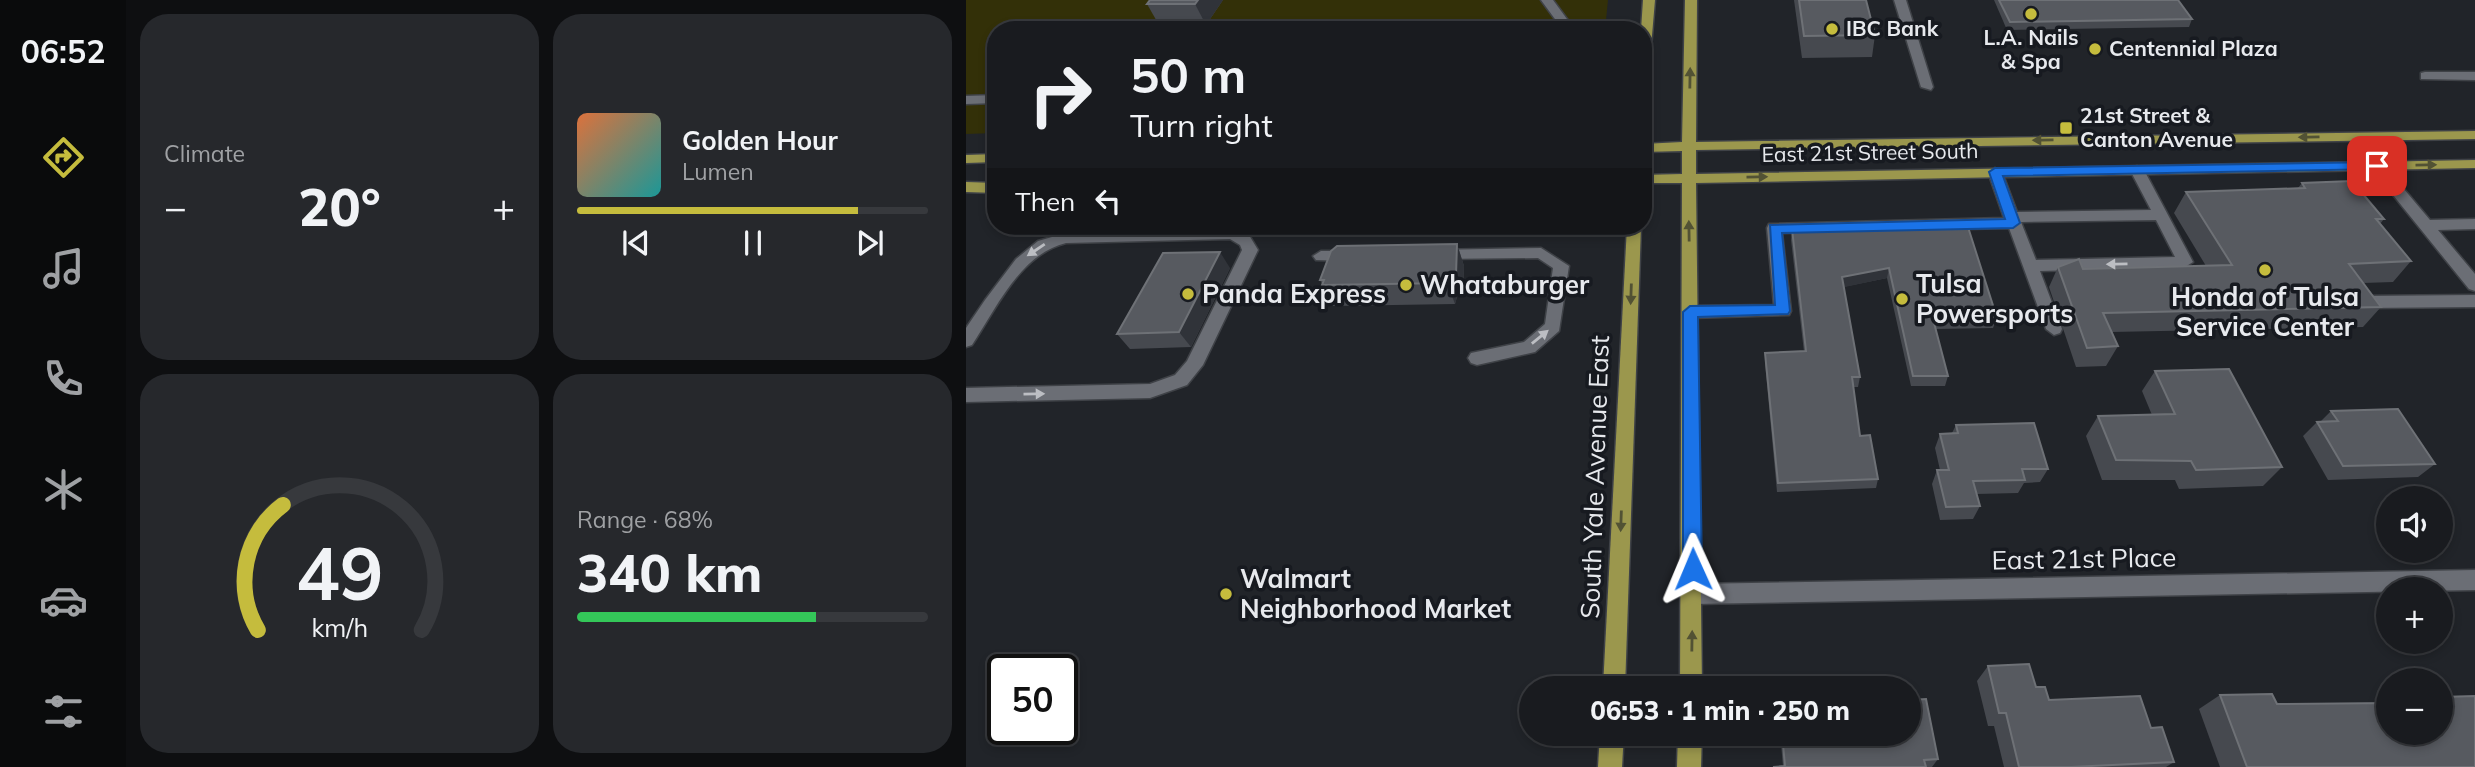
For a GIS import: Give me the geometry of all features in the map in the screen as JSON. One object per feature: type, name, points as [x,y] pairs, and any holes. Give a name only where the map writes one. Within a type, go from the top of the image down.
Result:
[{"type":"main road","points":[[1647,21],[1648,0]]},
{"type":"main road","points":[[1691,0],[1691,676]]},
{"type":"main road","name":"East 21st Street South","points":[[1652,148],[2475,135]]},
{"type":"main road","points":[[966,159],[987,158]]},
{"type":"main road","name":"East 21st Street South","points":[[1652,179],[2475,164]]},
{"type":"main road","points":[[966,187],[987,188]]},
{"type":"main road","name":"South Yale Avenue East","points":[[1615,676],[1634,235]]},
{"type":"main road","points":[[1610,767],[1611,746]]},
{"type":"main road","points":[[1689,767],[1690,746]]},
{"type":"street","points":[[1547,0],[1562,21]]},
{"type":"street","points":[[1900,0],[1927,87]]},
{"type":"street","points":[[2425,76],[2475,76]]},
{"type":"street","points":[[966,100],[987,99]]},
{"type":"street","points":[[2377,166],[2475,285]]},
{"type":"street","points":[[2029,266],[2185,262],[2137,170]]},
{"type":"street","points":[[1995,172],[2054,329]]},
{"type":"street","points":[[1690,312],[1783,311],[1774,228],[2160,215]]},
{"type":"street","points":[[2425,225],[2475,224]]},
{"type":"street","points":[[966,341],[1024,258],[1038,247],[1052,241],[1205,235]]},
{"type":"street","points":[[966,395],[1150,391],[1181,380],[1194,365],[1250,250],[1249,243],[1235,235]]},
{"type":"street","points":[[1427,254],[1541,253],[1561,266],[1553,327],[1529,346],[1476,358]]},
{"type":"street","points":[[1321,256],[1374,255]]},
{"type":"street","points":[[2365,302],[2475,301]]},
{"type":"street","name":"East 21st Place","points":[[1693,594],[2475,580]]},
{"type":"shaded area","points":[[966,0],[1608,0],[1606,21],[987,21],[987,133],[966,134]]},
{"type":"building","points":[[1150,0],[1198,0],[1195,4],[1147,4]]},
{"type":"building","points":[[1799,0],[1866,0],[1875,35],[1804,36]]},
{"type":"building","points":[[1999,0],[2178,0],[2192,19],[2010,22]]},
{"type":"building","points":[[2352,181],[2384,219],[2376,219],[2411,261],[2349,264],[2381,307],[2103,313],[2118,346],[2087,348],[2058,267],[2079,259],[2083,269],[2232,265],[2186,192],[2305,188],[2302,183]]},
{"type":"building","points":[[1968,227],[1997,318],[1933,319],[1948,376],[1913,376],[1889,268],[1842,277],[1860,377],[1852,377],[1860,436],[1870,435],[1878,479],[1778,483],[1765,353],[1806,351],[1792,229]]},
{"type":"building","points":[[1457,244],[1456,275],[1449,275],[1447,283],[1322,285],[1324,280],[1320,280],[1331,251],[1337,246]]},
{"type":"building","points":[[1220,252],[1179,332],[1117,334],[1163,253]]},
{"type":"building","points":[[2229,369],[2282,467],[2196,470],[2191,461],[2116,460],[2098,416],[2175,414],[2155,371]]},
{"type":"building","points":[[2398,409],[2435,464],[2343,466],[2317,422],[2338,421],[2331,411]]},
{"type":"building","points":[[2034,423],[2048,469],[2022,469],[2025,480],[1973,481],[1980,506],[1946,507],[1937,470],[1949,470],[1940,434],[1958,433],[1956,425]]},
{"type":"building","points":[[2029,664],[2036,687],[2045,687],[2049,700],[2140,696],[2151,728],[2162,727],[2174,762],[2019,767],[2006,713],[1999,713],[1988,666]]},
{"type":"building","points":[[2272,694],[2277,704],[2376,703],[2376,745],[2453,745],[2453,697],[2475,696],[2475,767],[2247,767],[2220,695]]},
{"type":"building","points":[[1921,699],[1926,699],[1938,759],[1924,760],[1926,767],[1773,767],[1785,766],[1783,746],[1921,746]]},
{"type":"place","name":"L.A. Nails & Spa","points":[[2031,14]]},
{"type":"place","name":"IBC Bank","points":[[1832,29]]},
{"type":"place","name":"Centennial Plaza","points":[[2095,49]]},
{"type":"place","name":"21st Street & Canton Avenue","points":[[2066,128]]},
{"type":"place","name":"Honda of Tulsa Service Center","points":[[2265,270]]},
{"type":"place","name":"Whataburger","points":[[1406,285]]},
{"type":"place","name":"Panda Express","points":[[1188,294]]},
{"type":"place","name":"Tulsa Powersports","points":[[1902,299]]},
{"type":"place","name":"Walmart Neighborhood Market","points":[[1226,594]]},
{"type":"route","points":[[1693,569],[1690,312],[1783,311],[1774,228],[2013,223],[1995,172],[2377,166]]}]
